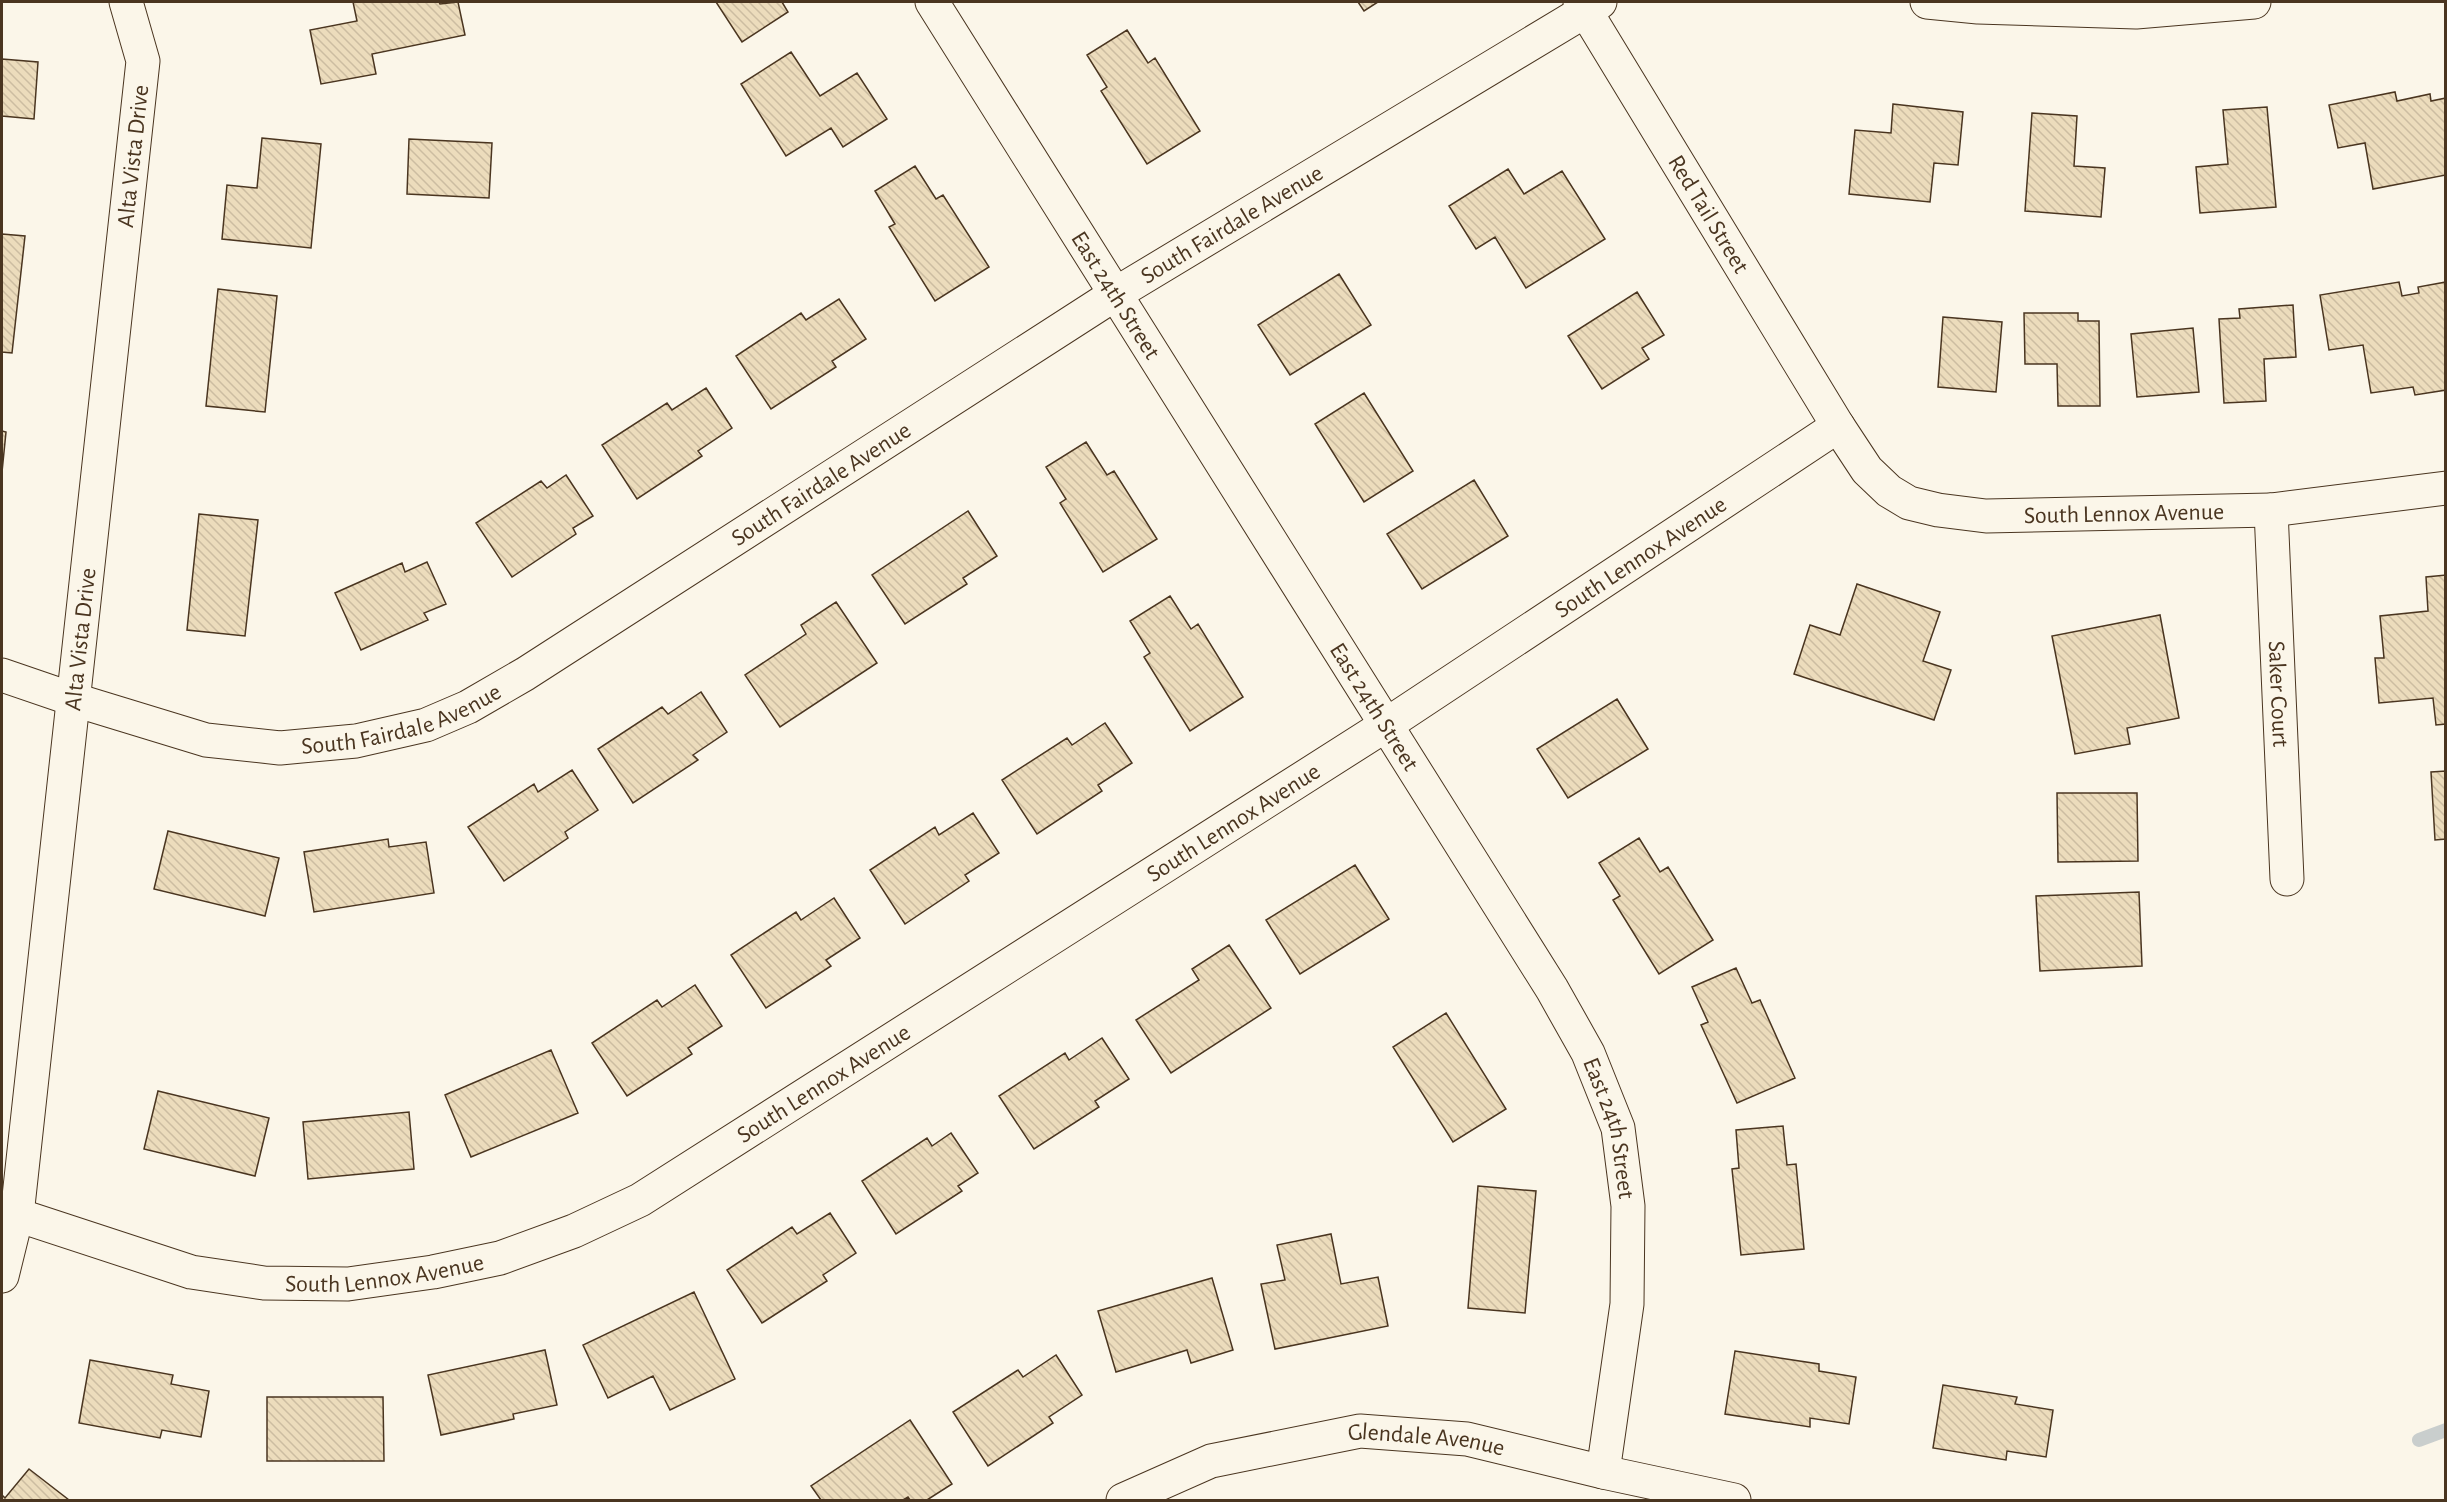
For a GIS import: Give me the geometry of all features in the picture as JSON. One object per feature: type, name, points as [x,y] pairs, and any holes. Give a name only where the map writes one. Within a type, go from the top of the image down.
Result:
[{"type":"street","name":"Alta Vista Drive","points":[[2,1276],[75,700],[143,61],[126,2]]},
{"type":"street","name":"East 24th Street","points":[[933,2],[1552,989],[1588,1053],[1618,1128],[1628,1206],[1627,1304],[1603,1472]]},
{"type":"street","points":[[1928,2],[1978,7],[2136,12],[2254,2]]},
{"type":"street","name":"South Fairdale Avenue","points":[[2,675],[206,740],[280,748],[356,741],[426,725],[468,707],[525,674],[1117,293],[1588,4]]},
{"type":"street","name":"Red Tail Street","points":[[1588,4],[1839,426]]},
{"type":"street","name":"South Lennox Avenue","points":[[9,1213],[191,1272],[264,1283],[348,1284],[433,1272],[500,1258],[574,1231],[640,1200],[1386,725],[1839,426],[1867,470],[1889,491],[1909,503],[1938,510],[1986,516],[2271,510],[2445,488]]},
{"type":"street","name":"Saker Court","points":[[2271,510],[2287,879]]},
{"type":"street","name":"Glendale Avenue","points":[[1123,1500],[1211,1461],[1360,1431],[1467,1439],[1603,1472],[1734,1500]]},
{"type":"building","points":[[353,2],[439,2],[440,4],[458,2],[465,35],[372,54],[376,74],[321,84],[310,30],[357,21]]},
{"type":"building","points":[[716,2],[782,2],[788,12],[742,42]]},
{"type":"building","points":[[1358,2],[1378,2],[1364,11]]},
{"type":"building","points":[[1127,30],[1148,63],[1155,58],[1200,131],[1147,164],[1101,91],[1107,87],[1087,55]]},
{"type":"building","points":[[791,52],[820,96],[857,73],[887,119],[843,147],[831,128],[786,156],[741,84]]},
{"type":"building","points":[[2,59],[38,62],[34,119],[2,116]]},
{"type":"building","points":[[2395,92],[2397,101],[2430,94],[2431,101],[2446,98],[2446,175],[2373,189],[2365,143],[2338,148],[2329,105]]},
{"type":"building","points":[[1893,104],[1963,112],[1958,165],[1934,163],[1930,202],[1849,194],[1855,130],[1891,133]]},
{"type":"building","points":[[2267,107],[2276,207],[2200,213],[2196,167],[2228,164],[2223,110]]},
{"type":"building","points":[[2032,113],[2077,116],[2074,166],[2105,168],[2101,217],[2025,211]]},
{"type":"building","points":[[262,138],[321,144],[311,248],[222,239],[227,185],[257,188]]},
{"type":"building","points":[[409,139],[492,143],[489,198],[407,194]]},
{"type":"building","points":[[915,166],[936,199],[943,195],[989,267],[935,301],[889,227],[895,224],[875,191]]},
{"type":"building","points":[[1508,169],[1524,194],[1562,171],[1605,239],[1526,288],[1495,237],[1476,249],[1449,206]]},
{"type":"building","points":[[2,234],[25,236],[12,353],[2,352]]},
{"type":"building","points":[[1339,274],[1371,325],[1290,375],[1258,325]]},
{"type":"building","points":[[2399,282],[2402,296],[2419,293],[2418,287],[2446,282],[2446,390],[2415,395],[2413,387],[2371,393],[2363,345],[2329,350],[2320,295]]},
{"type":"building","points":[[218,289],[277,296],[265,412],[206,406]]},
{"type":"building","points":[[1637,292],[1664,335],[1642,348],[1649,359],[1602,389],[1568,336]]},
{"type":"building","points":[[839,299],[866,339],[832,361],[836,367],[771,409],[736,356],[801,313],[806,320]]},
{"type":"building","points":[[2293,305],[2296,357],[2264,359],[2266,401],[2224,403],[2219,319],[2240,318],[2239,309]]},
{"type":"building","points":[[2024,313],[2078,313],[2078,321],[2099,321],[2100,406],[2058,406],[2057,364],[2025,364]]},
{"type":"building","points":[[1943,317],[2002,322],[1996,392],[1938,387]]},
{"type":"building","points":[[2193,328],[2199,392],[2137,397],[2131,334]]},
{"type":"building","points":[[706,388],[732,428],[698,451],[702,456],[637,499],[602,445],[667,403],[672,410]]},
{"type":"building","points":[[1364,393],[1413,471],[1364,502],[1315,424]]},
{"type":"building","points":[[2,431],[6,432],[2,472]]},
{"type":"building","points":[[1086,442],[1107,475],[1114,471],[1157,539],[1103,572],[1060,503],[1066,499],[1046,467]]},
{"type":"building","points":[[566,475],[593,516],[573,528],[576,534],[512,577],[476,523],[541,481],[547,488]]},
{"type":"building","points":[[1474,480],[1508,536],[1422,589],[1387,534]]},
{"type":"building","points":[[968,511],[997,556],[963,578],[967,584],[905,624],[872,575]]},
{"type":"building","points":[[199,514],[258,520],[245,636],[187,630]]},
{"type":"building","points":[[427,562],[446,604],[424,613],[428,620],[361,650],[335,593],[402,563],[405,572]]},
{"type":"building","points":[[2446,575],[2446,724],[2436,725],[2433,698],[2379,703],[2375,658],[2384,658],[2380,616],[2428,611],[2426,577]]},
{"type":"building","points":[[1857,584],[1940,612],[1923,661],[1951,670],[1934,720],[1794,674],[1810,625],[1840,635]]},
{"type":"building","points":[[1170,596],[1191,629],[1198,624],[1243,697],[1190,731],[1144,657],[1150,653],[1130,621]]},
{"type":"building","points":[[836,602],[877,663],[780,727],[745,675],[806,634],[801,625]]},
{"type":"building","points":[[2160,615],[2179,718],[2127,728],[2130,744],[2075,754],[2052,636]]},
{"type":"building","points":[[701,692],[727,732],[693,755],[698,760],[633,803],[598,749],[662,707],[668,714]]},
{"type":"building","points":[[1617,699],[1648,749],[1568,798],[1537,749]]},
{"type":"building","points":[[1105,723],[1132,763],[1098,785],[1102,791],[1037,834],[1002,780],[1067,738],[1072,745]]},
{"type":"building","points":[[572,770],[598,810],[565,832],[568,838],[504,881],[468,827],[534,784],[538,792]]},
{"type":"building","points":[[2446,771],[2446,839],[2435,840],[2431,772]]},
{"type":"building","points":[[2057,793],[2137,793],[2138,861],[2058,862]]},
{"type":"building","points":[[973,813],[999,853],[965,875],[969,881],[905,924],[870,870],[935,827],[939,835]]},
{"type":"building","points":[[168,831],[279,858],[265,916],[154,889]]},
{"type":"building","points":[[1639,838],[1660,872],[1668,867],[1713,940],[1659,974],[1613,900],[1620,896],[1599,863]]},
{"type":"building","points":[[388,839],[389,847],[426,842],[434,893],[314,912],[304,852]]},
{"type":"building","points":[[1355,865],[1389,919],[1300,974],[1266,920]]},
{"type":"building","points":[[2139,892],[2142,966],[2040,971],[2036,896]]},
{"type":"building","points":[[834,898],[860,938],[826,960],[831,966],[766,1008],[731,955],[796,912],[801,920]]},
{"type":"building","points":[[1229,945],[1271,1008],[1171,1073],[1136,1020],[1199,980],[1192,969]]},
{"type":"building","points":[[1736,968],[1752,1003],[1760,1000],[1795,1078],[1737,1103],[1701,1025],[1708,1022],[1692,987]]},
{"type":"building","points":[[695,985],[722,1026],[688,1048],[692,1054],[627,1096],[592,1043],[657,1000],[662,1007]]},
{"type":"building","points":[[1446,1013],[1506,1109],[1453,1142],[1393,1047]]},
{"type":"building","points":[[1102,1038],[1129,1079],[1095,1101],[1099,1107],[1034,1149],[999,1096],[1065,1053],[1069,1060]]},
{"type":"building","points":[[551,1050],[578,1113],[471,1157],[445,1095]]},
{"type":"building","points":[[158,1091],[269,1118],[255,1176],[144,1149]]},
{"type":"building","points":[[409,1112],[414,1169],[308,1179],[303,1122]]},
{"type":"building","points":[[1783,1126],[1787,1165],[1796,1164],[1804,1249],[1741,1255],[1732,1169],[1739,1168],[1736,1130]]},
{"type":"building","points":[[951,1133],[978,1173],[958,1186],[962,1191],[896,1234],[862,1181],[927,1138],[932,1146]]},
{"type":"building","points":[[1478,1186],[1536,1191],[1525,1313],[1468,1308]]},
{"type":"building","points":[[830,1213],[856,1253],[823,1275],[827,1281],[762,1323],[727,1270],[792,1227],[797,1234]]},
{"type":"building","points":[[1331,1234],[1341,1284],[1378,1277],[1388,1326],[1275,1349],[1261,1284],[1285,1280],[1277,1245]]},
{"type":"building","points":[[1212,1278],[1233,1350],[1191,1363],[1187,1350],[1116,1372],[1098,1311]]},
{"type":"building","points":[[694,1292],[735,1379],[670,1410],[653,1376],[608,1398],[583,1345]]},
{"type":"building","points":[[545,1350],[557,1405],[513,1414],[514,1419],[441,1435],[428,1375]]},
{"type":"building","points":[[1735,1351],[1819,1364],[1819,1371],[1856,1377],[1849,1424],[1810,1418],[1810,1427],[1725,1414]]},
{"type":"building","points":[[1056,1355],[1082,1395],[1049,1417],[1053,1423],[988,1466],[953,1412],[1018,1370],[1023,1377]]},
{"type":"building","points":[[90,1360],[173,1375],[171,1384],[209,1391],[201,1437],[162,1430],[160,1438],[79,1423]]},
{"type":"building","points":[[1943,1385],[2017,1397],[2015,1404],[2053,1410],[2046,1457],[2007,1451],[2006,1460],[1933,1448]]},
{"type":"building","points":[[267,1397],[383,1397],[384,1461],[267,1461]]},
{"type":"building","points":[[910,1420],[952,1484],[927,1500],[910,1500],[908,1497],[903,1500],[821,1500],[811,1486]]},
{"type":"building","points":[[29,1469],[69,1500],[2,1500],[2,1495],[5,1498]]},
{"type":"waterway","points":[[2419,1440],[2446,1430]]}]
